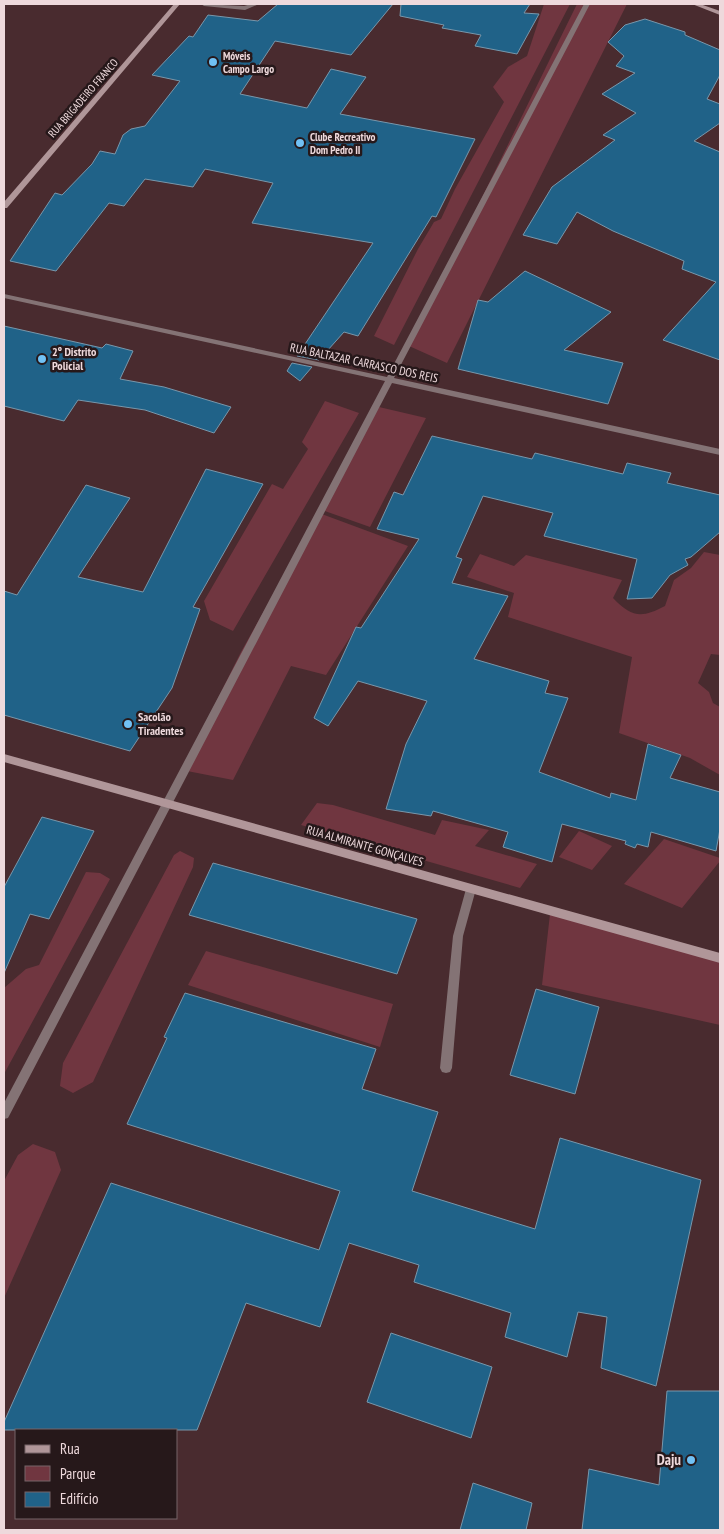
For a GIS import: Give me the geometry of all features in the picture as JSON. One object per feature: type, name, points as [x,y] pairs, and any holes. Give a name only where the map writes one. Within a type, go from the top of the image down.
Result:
[{"type":"street","name":"RUA BRIGADEIRO FRANCO","points":[[4,206],[177,4]]},
{"type":"street","points":[[204,4],[244,8],[256,4]]},
{"type":"street","points":[[4,1114],[586,4]]},
{"type":"street","points":[[695,4],[720,13]]},
{"type":"street","name":"RUA BALTAZAR CARRASCO DOS REIS","points":[[4,296],[720,452]]},
{"type":"street","name":"RUA ALMIRANTE GONÇALVES","points":[[4,758],[720,958]]},
{"type":"street","points":[[446,1068],[458,936],[471,889]]},
{"type":"green space","points":[[544,4],[570,4],[394,345],[374,336],[418,249],[434,222],[441,219],[455,189],[504,102],[493,87],[508,67],[527,56]]},
{"type":"green space","points":[[577,4],[627,4],[447,363],[409,346]]},
{"type":"green space","points":[[325,401],[359,413],[233,631],[210,620],[204,601],[272,484],[283,489],[308,449],[302,442]]},
{"type":"green space","points":[[379,407],[426,418],[370,527],[322,510]]},
{"type":"green space","points":[[319,513],[408,546],[326,675],[291,666],[233,780],[182,770],[241,652]]},
{"type":"green space","points":[[704,552],[720,555],[720,655],[711,654],[698,683],[709,692],[713,703],[720,707],[720,775],[690,758],[619,733],[632,657],[508,617],[514,593],[467,577],[480,554],[514,566],[526,555],[622,580],[613,598],[626,609],[643,614],[665,606],[674,580],[691,568]]},
{"type":"green space","points":[[317,803],[333,805],[435,835],[442,820],[489,830],[475,846],[537,864],[520,888],[301,825]]},
{"type":"green space","points":[[579,831],[612,846],[592,870],[559,857]]},
{"type":"green space","points":[[664,839],[720,858],[720,861],[682,908],[624,884]]},
{"type":"green space","points":[[180,851],[194,858],[193,867],[93,1082],[73,1093],[60,1086],[63,1063],[174,855]]},
{"type":"green space","points":[[86,872],[100,873],[110,879],[4,1074],[4,988],[26,969],[39,965]]},
{"type":"green space","points":[[550,914],[720,962],[720,1025],[542,985]]},
{"type":"green space","points":[[206,951],[393,1004],[380,1047],[188,985]]},
{"type":"green space","points":[[33,1144],[55,1152],[61,1170],[4,1298],[4,1181],[18,1155]]},
{"type":"building","points":[[278,4],[393,4],[351,55],[275,41],[240,94],[307,108],[331,69],[366,77],[340,114],[475,139],[436,217],[432,216],[358,336],[344,332],[319,360],[297,356],[373,243],[252,223],[273,183],[205,169],[193,187],[145,179],[124,206],[109,203],[56,271],[10,261],[55,193],[62,195],[92,164],[100,151],[115,154],[123,135],[131,129],[145,126],[180,81],[152,75],[189,36],[193,37],[208,15],[258,21]]},
{"type":"building","points":[[401,4],[530,4],[524,13],[539,14],[517,54],[475,46],[481,35],[442,28],[444,25],[400,16]]},
{"type":"building","points":[[645,19],[685,32],[685,35],[720,50],[720,75],[707,99],[720,104],[720,123],[694,141],[720,152],[720,360],[663,340],[716,282],[682,269],[684,261],[613,231],[577,212],[557,244],[523,235],[552,187],[615,140],[603,135],[636,113],[602,94],[635,73],[616,66],[624,56],[608,42],[625,25]]},
{"type":"building","points":[[525,271],[611,312],[564,350],[623,363],[608,404],[458,369],[478,300],[488,302]]},
{"type":"building","points":[[4,326],[102,348],[106,344],[133,351],[120,379],[164,387],[231,407],[214,433],[145,410],[78,400],[64,421],[4,406]]},
{"type":"building","points":[[292,363],[312,367],[300,381],[287,371]]},
{"type":"building","points":[[432,436],[532,459],[535,453],[623,474],[627,463],[671,473],[667,483],[720,495],[720,532],[691,557],[685,559],[688,565],[670,575],[652,598],[627,599],[637,559],[544,536],[553,513],[483,496],[456,557],[462,559],[452,583],[508,596],[474,659],[549,681],[545,693],[568,698],[539,772],[610,798],[611,793],[636,800],[648,744],[681,755],[670,778],[720,792],[720,829],[716,851],[651,832],[648,847],[637,844],[635,848],[625,844],[626,841],[562,824],[552,862],[503,847],[508,832],[433,811],[431,816],[386,809],[406,744],[427,701],[358,681],[328,726],[314,718],[356,627],[361,628],[419,539],[377,529],[394,492],[403,495]]},
{"type":"building","points":[[206,469],[263,484],[193,607],[200,609],[172,688],[130,751],[4,715],[4,591],[17,595],[86,485],[130,498],[78,577],[143,592]]},
{"type":"building","points":[[42,817],[94,831],[49,919],[30,914],[4,973],[4,887]]},
{"type":"building","points":[[213,863],[417,919],[397,974],[189,915]]},
{"type":"building","points":[[536,989],[599,1007],[575,1094],[510,1075]]},
{"type":"building","points":[[185,993],[376,1049],[362,1089],[438,1112],[412,1191],[535,1229],[560,1138],[701,1180],[656,1386],[601,1368],[607,1317],[578,1312],[567,1357],[505,1337],[511,1313],[414,1282],[419,1265],[349,1243],[320,1327],[246,1303],[197,1430],[4,1430],[4,1422],[111,1183],[319,1250],[340,1191],[127,1124],[167,1038],[164,1037]]},
{"type":"building","points":[[391,1333],[492,1367],[471,1438],[367,1402]]},
{"type":"building","name":"Daju","points":[[667,1391],[720,1391],[720,1530],[582,1530],[589,1469],[659,1485]]},
{"type":"building","points":[[473,1483],[532,1503],[526,1530],[460,1530]]},
{"type":"place","name":"Móveis Campo Largo","points":[[213,62]]},
{"type":"place","name":"Clube Recreativo Dom Pedro II","points":[[300,143]]},
{"type":"place","name":"2º Distrito Policial","points":[[42,359]]},
{"type":"place","name":"Sacolão Tiradentes","points":[[128,724]]},
{"type":"place","name":"Daju","points":[[691,1460]]}]
